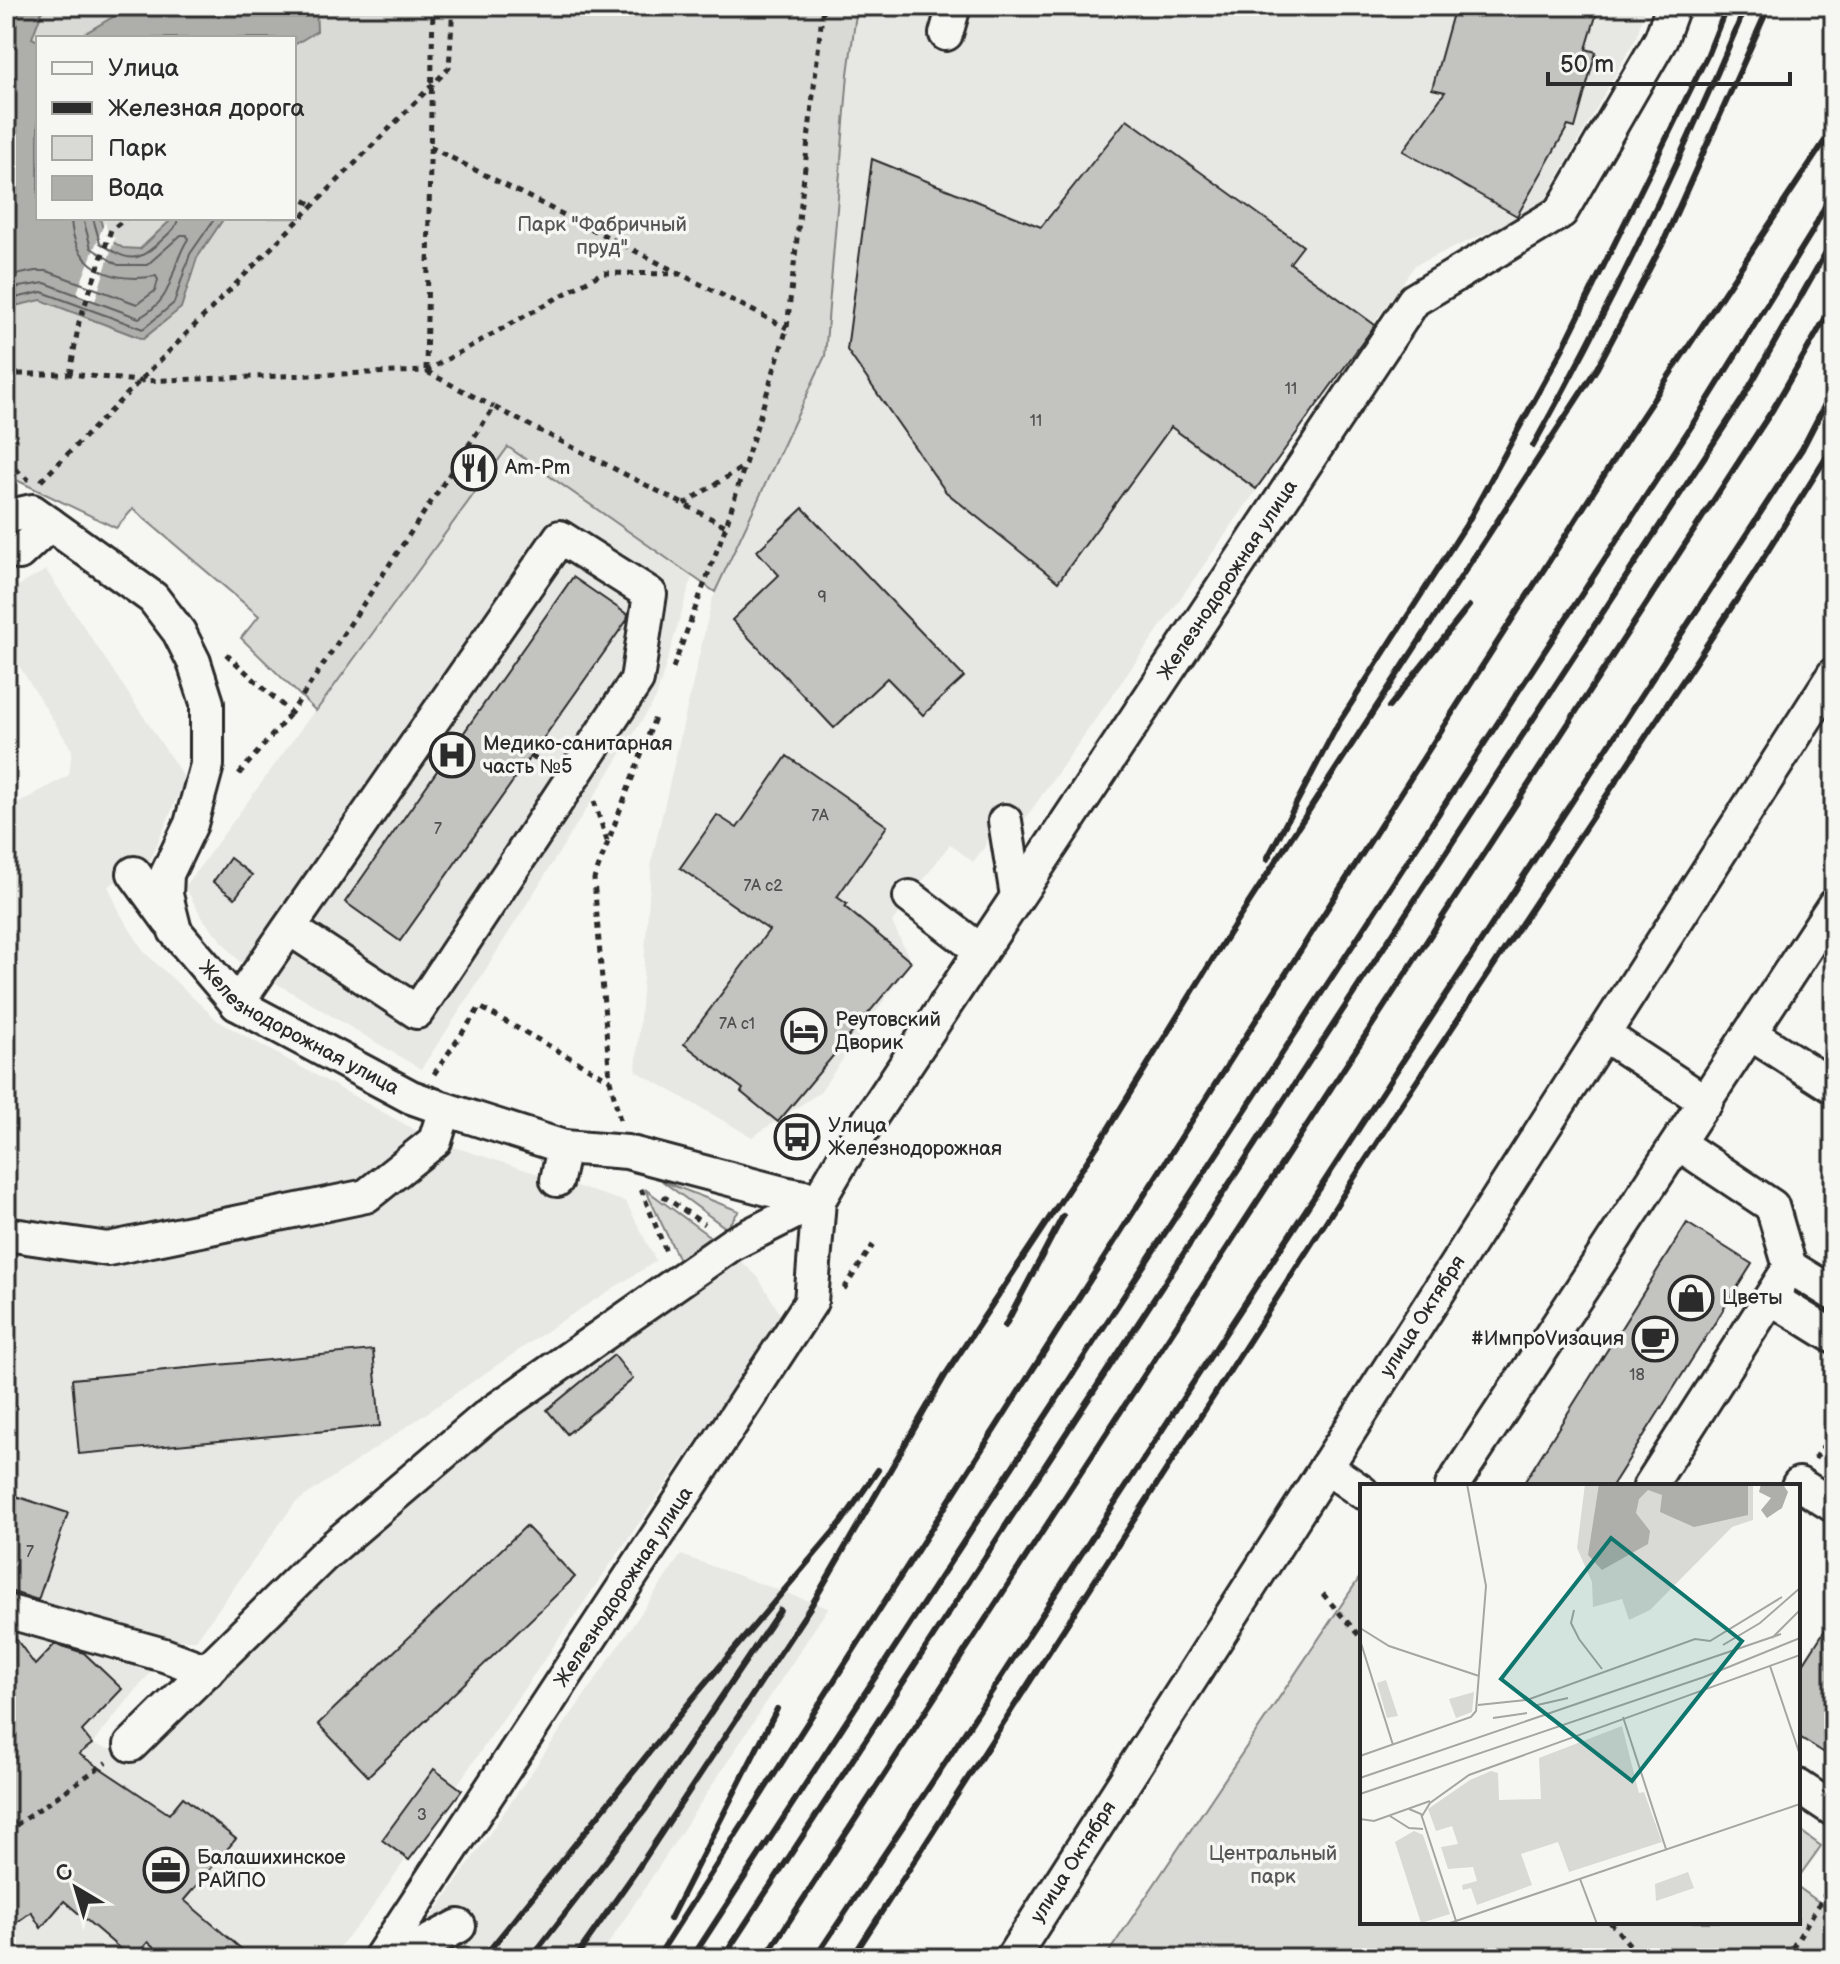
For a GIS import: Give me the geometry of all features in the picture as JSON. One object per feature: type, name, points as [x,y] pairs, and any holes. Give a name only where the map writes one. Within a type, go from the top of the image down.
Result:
[{"type":"street","name":"Железнодорожная улица","points":[[380,1958],[811,1302],[819,1200],[1017,896],[1414,300],[1561,212],[1661,39],[1673,6]]},
{"type":"street","points":[[6,517],[32,511],[50,524],[19,553]]},
{"type":"street","name":"Железнодорожная улица","points":[[50,524],[153,598],[179,632],[194,662],[207,703],[207,765],[191,824],[167,874],[166,895],[175,931],[237,1004],[411,1097],[445,1109],[564,1147],[627,1152],[819,1200]]},
{"type":"street","points":[[237,1004],[289,928],[560,537],[650,594],[637,680],[417,1012],[289,928]]},
{"type":"street","name":"улица Октября","points":[[1012,1958],[1834,674]]},
{"type":"street","points":[[1005,821],[1017,896]]},
{"type":"street","points":[[134,873],[175,931]]},
{"type":"street","points":[[910,897],[981,951]]},
{"type":"street","points":[[1453,1484],[1834,905]]},
{"type":"street","points":[[1603,1034],[1706,1102]]},
{"type":"street","points":[[1751,1034],[1834,1087]]},
{"type":"street","points":[[6,1234],[108,1249],[366,1196],[435,1141],[445,1109]]},
{"type":"street","points":[[1679,1144],[1772,1206],[1790,1267],[1834,1294]]},
{"type":"street","points":[[557,1180],[564,1147]]},
{"type":"street","points":[[131,1745],[323,1556],[487,1416],[732,1244],[819,1200]]},
{"type":"street","points":[[1651,1484],[1790,1267]]},
{"type":"street","points":[[1771,1298],[1834,1337]]},
{"type":"street","points":[[1326,1467],[1360,1491]]},
{"type":"street","points":[[1800,1485],[1834,1506]]},
{"type":"street","points":[[6,1611],[164,1655],[207,1671]]},
{"type":"street","points":[[1800,1787],[1834,1810]]},
{"type":"street","points":[[397,1958],[459,1926]]},
{"type":"path","points":[[426,371],[433,6]]},
{"type":"path","points":[[6,459],[36,486],[432,88],[449,68],[453,6]]},
{"type":"path","points":[[672,671],[726,526],[787,328],[823,6]]},
{"type":"path","points":[[430,147],[787,328]]},
{"type":"path","points":[[296,196],[315,206]]},
{"type":"path","points":[[70,374],[79,322],[111,230],[124,220]]},
{"type":"path","points":[[6,374],[70,374],[139,381],[426,371],[602,273],[680,274]]},
{"type":"path","points":[[426,371],[726,526]]},
{"type":"path","points":[[224,653],[291,713],[494,407]]},
{"type":"path","points":[[683,504],[745,466]]},
{"type":"path","points":[[621,1124],[610,1080],[594,879],[656,714]]},
{"type":"path","points":[[593,799],[608,842]]},
{"type":"path","points":[[648,1186],[636,1177],[678,1281]]},
{"type":"path","points":[[660,1194],[732,1244]]},
{"type":"path","points":[[843,1290],[873,1245]]},
{"type":"path","points":[[1323,1594],[1360,1637]]},
{"type":"path","points":[[6,1832],[131,1745]]},
{"type":"path","points":[[1786,1958],[1834,1880]]},
{"type":"path","points":[[1612,1924],[1641,1958]]},
{"type":"shaded area","points":[[857,6],[1645,6],[1637,36],[1540,209],[1415,265],[1023,822],[1014,817],[990,828],[985,846],[973,862],[950,844],[892,922],[911,962],[819,1093],[752,1137],[636,1071],[652,859],[712,600],[825,356],[848,74]]},
{"type":"shaded area","name":"Медико-санитарная часть №5","points":[[508,447],[692,577],[656,698],[421,1069],[239,961],[203,919],[185,887]]},
{"type":"shaded area","points":[[46,570],[185,779],[149,863],[108,886],[121,915],[145,953],[218,1021],[435,1141],[626,1202],[656,1261],[563,1320],[295,1503],[196,1640],[177,1640],[92,1744],[139,1758],[335,1560],[499,1417],[735,1256],[758,1277],[782,1317],[369,1912],[330,1958],[6,1958],[6,810],[69,775],[72,750],[6,645],[6,593]]},
{"type":"shaded area","points":[[681,1555],[828,1608],[599,1958],[401,1958],[432,1917]]},
{"type":"green space","name":"Парк \"Фабричный пруд\"","points":[[6,6],[857,6],[848,74],[825,356],[715,592],[508,447],[316,711],[241,638],[259,616],[133,509],[116,528],[6,475]]},
{"type":"green space","points":[[662,1181],[739,1211],[726,1228]]},
{"type":"green space","points":[[645,1189],[716,1241],[682,1266]]},
{"type":"green space","name":"Центральный парк","points":[[1360,1577],[1360,1924],[1800,1924],[1800,1888],[1834,1913],[1834,1958],[1105,1958]]},
{"type":"green space","points":[[1800,1830],[1821,1846],[1800,1875]]},
{"type":"water","points":[[6,6],[44,6],[32,38],[36,40],[36,220],[101,220],[105,237],[123,248],[140,249],[171,220],[223,220],[197,258],[181,308],[143,339],[41,300],[6,308]]},
{"type":"water","points":[[138,6],[316,6],[317,31],[296,44],[296,36],[80,36],[118,14],[138,10]]},
{"type":"pier","points":[[105,221],[108,234],[115,238],[95,301],[76,295]]},
{"type":"building","points":[[1455,6],[1599,6],[1586,49],[1596,52],[1575,128],[1568,126],[1517,216],[1403,151],[1445,92],[1432,89]]},
{"type":"building","points":[[1127,119],[1303,246],[1290,263],[1375,325],[1256,489],[1171,427],[1058,582],[946,492],[847,350],[872,159],[1041,227]]},
{"type":"building","points":[[803,508],[964,677],[923,715],[887,678],[834,728],[732,620],[779,575],[757,551]]},
{"type":"building","points":[[573,577],[628,615],[627,620],[400,941],[345,902]]},
{"type":"building","points":[[787,756],[887,826],[837,897],[911,962],[778,1122],[741,1092],[743,1089],[684,1044],[769,930],[680,868],[717,815],[737,828]]},
{"type":"building","points":[[230,858],[252,875],[235,898],[213,882]]},
{"type":"building","points":[[1687,1223],[1752,1264],[1613,1484],[1523,1484]]},
{"type":"building","points":[[373,1350],[380,1426],[79,1454],[72,1379]]},
{"type":"building","points":[[614,1355],[633,1379],[567,1434],[547,1410]]},
{"type":"building","points":[[6,1493],[68,1513],[38,1600],[6,1590]]},
{"type":"building","points":[[526,1526],[575,1577],[368,1776],[318,1724]]},
{"type":"building","points":[[1834,1616],[1834,1759],[1800,1737],[1800,1669]]},
{"type":"building","points":[[6,1631],[11,1632],[35,1665],[55,1644],[84,1653],[122,1689],[82,1731],[92,1744],[79,1754],[169,1814],[183,1797],[236,1839],[184,1900],[252,1958],[167,1958],[148,1942],[131,1958],[64,1901],[41,1928],[31,1912],[6,1930]]},
{"type":"building","points":[[434,1769],[462,1790],[409,1860],[382,1840]]},
{"type":"railway","points":[[1267,859],[1338,724],[1466,525],[1564,346],[1707,56],[1727,6]]},
{"type":"railway","points":[[1533,446],[1646,229],[1746,6]]},
{"type":"railway","points":[[575,1958],[639,1867],[811,1606],[946,1374],[1103,1137],[1222,944],[1597,368],[1662,245],[1769,6]]},
{"type":"railway","points":[[657,1958],[1631,433],[1834,127]]},
{"type":"railway","points":[[692,1958],[1696,419],[1812,232],[1834,188]]},
{"type":"railway","points":[[723,1958],[1743,398],[1834,238]]},
{"type":"railway","points":[[765,1958],[1773,409],[1834,303]]},
{"type":"railway","points":[[815,1958],[1802,449],[1834,387]]},
{"type":"railway","points":[[852,1958],[1399,1108],[1751,578],[1834,445]]},
{"type":"railway","points":[[1389,707],[1469,606]]},
{"type":"railway","points":[[1005,1326],[1063,1216]]},
{"type":"railway","points":[[483,1958],[694,1697],[841,1523],[878,1470]]},
{"type":"railway","points":[[531,1958],[645,1810],[780,1610]]},
{"type":"railway","points":[[670,1919],[777,1709]]},
{"type":"place","name":"Am-Pm","points":[[474,468]]},
{"type":"place","name":"Медико-санитарная часть №5","points":[[452,755]]},
{"type":"place","name":"Реутовский Дворик","points":[[804,1031]]},
{"type":"place","name":"Улица Железнодорожная","points":[[797,1137]]},
{"type":"place","name":"Цветы","points":[[1691,1298]]},
{"type":"place","name":"#ИмпроVизация","points":[[1655,1339]]},
{"type":"place","name":"Балашихинское РАЙПО","points":[[166,1870]]}]
